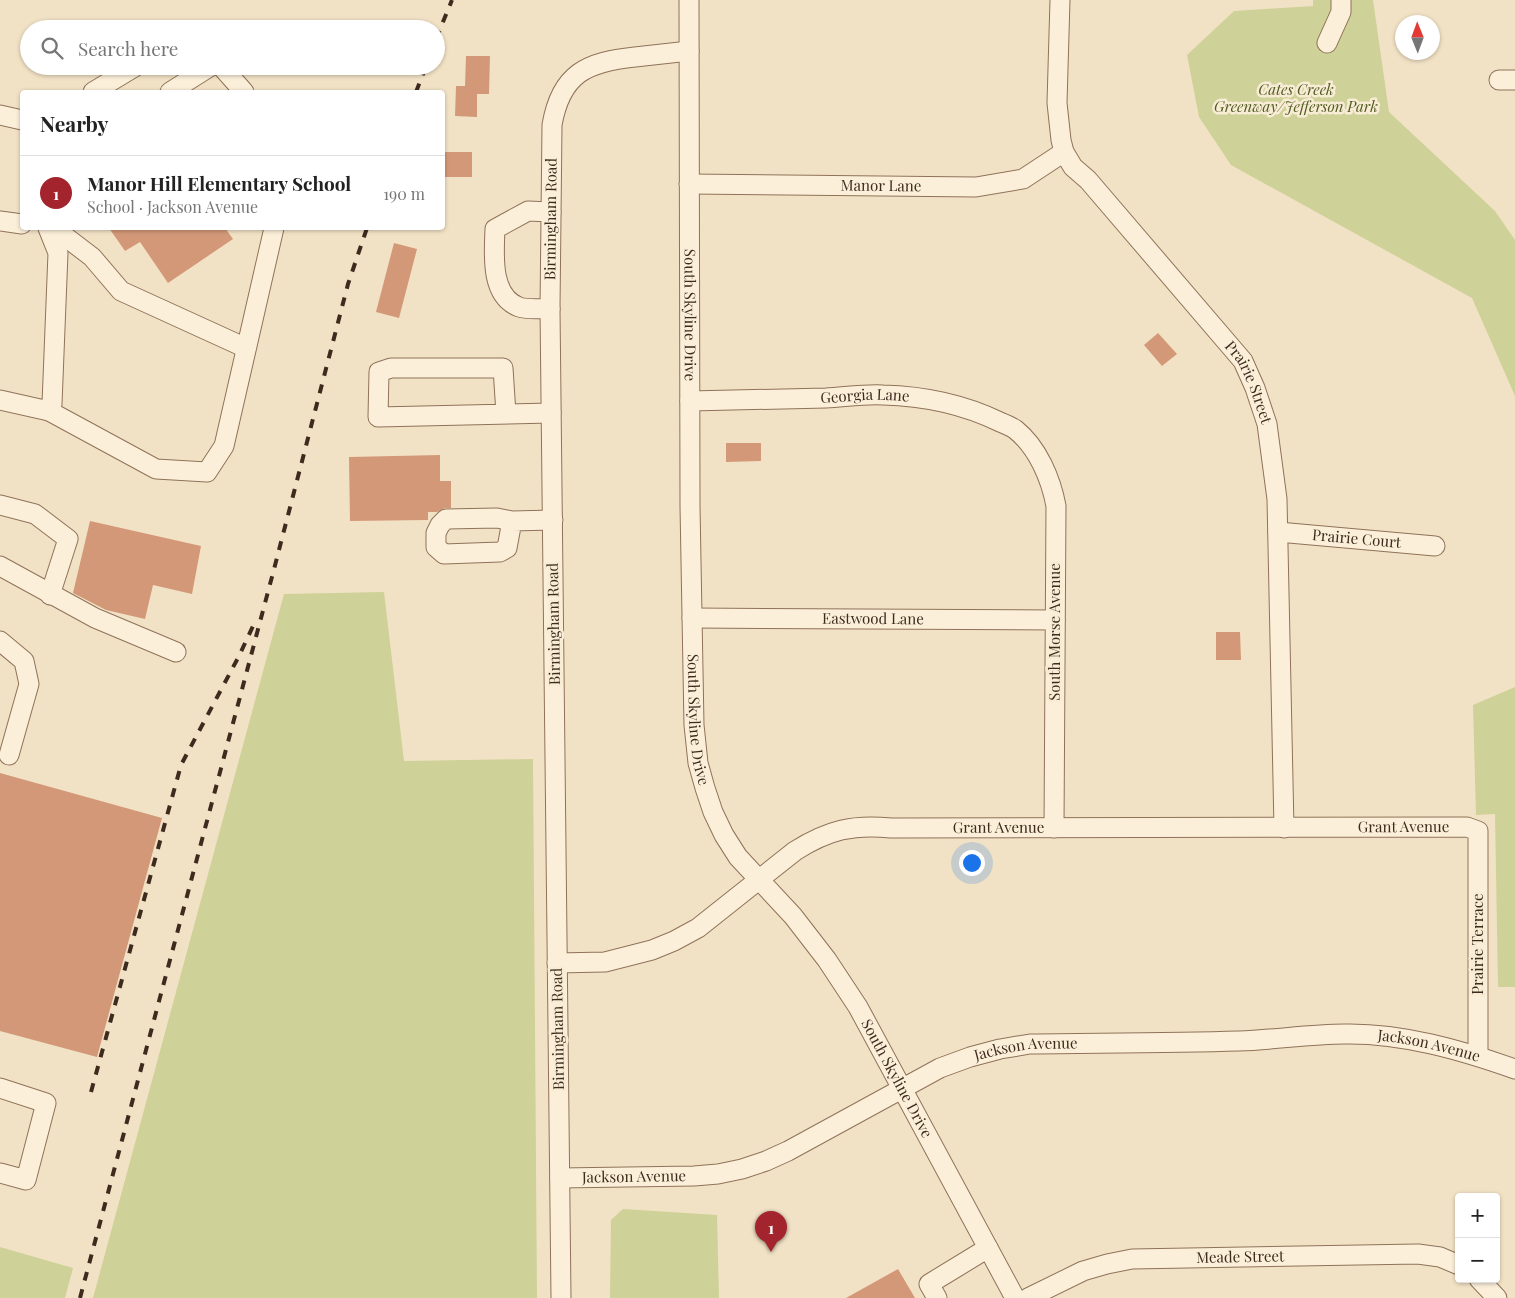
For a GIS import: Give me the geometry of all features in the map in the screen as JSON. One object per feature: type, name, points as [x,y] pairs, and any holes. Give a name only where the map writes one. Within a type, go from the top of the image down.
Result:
[{"type":"street","name":"South Skyline Drive","points":[[689,0],[692,618],[694,725],[698,763],[702,780],[713,812],[724,835],[738,857],[793,916],[828,960],[858,1007],[1015,1298]]},
{"type":"street","name":"Prairie Street","points":[[1060,0],[1058,115],[1064,152],[1073,167],[1088,180],[1243,360],[1267,424],[1277,499],[1284,828]]},
{"type":"street","points":[[1327,42],[1341,12],[1341,0]]},
{"type":"street","name":"Birmingham Road","points":[[561,1298],[550,309],[550,212],[553,116],[562,93],[584,69],[603,61],[689,51]]},
{"type":"street","points":[[97,90],[121,75]]},
{"type":"street","points":[[173,90],[197,75]]},
{"type":"street","points":[[229,75],[242,90]]},
{"type":"street","points":[[0,115],[20,120]]},
{"type":"street","name":"Manor Lane","points":[[689,184],[976,187],[1023,179],[1064,152]]},
{"type":"street","points":[[550,212],[528,211],[495,229],[494,249],[498,282],[506,300],[520,308],[550,309]]},
{"type":"street","points":[[0,221],[20,224]]},
{"type":"street","points":[[49,230],[58,254],[52,404],[49,411]]},
{"type":"street","points":[[57,230],[92,257],[121,291],[246,348]]},
{"type":"street","points":[[0,400],[49,411],[156,469],[207,472],[224,446],[274,230]]},
{"type":"street","points":[[506,414],[503,368],[391,368],[379,372],[378,417],[551,413]]},
{"type":"street","name":"Georgia Lane","points":[[690,401],[842,397],[880,394],[908,396],[964,407],[1016,430],[1028,442]]},
{"type":"street","name":"South Morse Avenue","points":[[1028,442],[1047,474],[1056,506],[1054,828]]},
{"type":"street","points":[[0,505],[35,514],[68,539],[50,595]]},
{"type":"street","points":[[512,521],[552,520]]},
{"type":"street","name":"Prairie Court","points":[[1278,532],[1435,546]]},
{"type":"street","points":[[0,566],[94,618],[176,652]]},
{"type":"street","name":"Eastwood Lane","points":[[692,618],[1055,620]]},
{"type":"street","points":[[0,640],[24,660],[29,684],[10,755]]},
{"type":"street","name":"Grant Avenue","points":[[558,963],[605,962],[629,957],[659,947],[698,928],[795,850],[831,832],[851,827],[1467,827],[1478,831]]},
{"type":"street","name":"Prairie Terrace","points":[[1478,831],[1478,1056]]},
{"type":"street","name":"Jackson Avenue","points":[[560,1178],[694,1176],[742,1169],[788,1151],[940,1068],[1000,1049],[1030,1044],[1248,1041],[1310,1035],[1347,1034],[1384,1036],[1409,1040],[1478,1056],[1515,1069]]},
{"type":"street","points":[[0,1088],[46,1103],[26,1180],[0,1173]]},
{"type":"street","points":[[937,1298],[929,1284],[988,1248]]},
{"type":"street","name":"Meade Street","points":[[1028,1298],[1083,1271],[1132,1259],[1418,1254],[1440,1257],[1455,1263]]},
{"type":"street","points":[[1483,1283],[1497,1298]]},
{"type":"green space","name":"Cates Creek Greenway/Jefferson Park","points":[[1313,0],[1373,0],[1389,112],[1495,211],[1515,240],[1515,396],[1472,298],[1231,165],[1199,117],[1187,55],[1234,11],[1313,6]]},
{"type":"green space","points":[[384,592],[404,761],[533,759],[537,1298],[93,1298],[284,594]]},
{"type":"green space","points":[[1515,687],[1515,987],[1498,987],[1495,814],[1476,815],[1473,705]]},
{"type":"green space","points":[[623,1209],[717,1215],[719,1298],[610,1298],[611,1220]]},
{"type":"green space","points":[[0,1247],[73,1268],[65,1298],[0,1298]]},
{"type":"building","points":[[466,56],[490,56],[489,94],[477,94],[477,117],[455,116],[456,86],[465,86]]},
{"type":"building","points":[[445,152],[472,152],[472,177],[445,177]]},
{"type":"building","points":[[110,230],[226,230],[233,239],[168,283],[140,242],[125,251]]},
{"type":"building","points":[[394,243],[417,249],[399,318],[376,312]]},
{"type":"building","points":[[1158,333],[1177,354],[1162,366],[1144,345]]},
{"type":"building","points":[[726,443],[761,443],[761,461],[726,462]]},
{"type":"building","points":[[440,455],[440,481],[451,481],[451,508],[445,508],[437,512],[428,512],[428,520],[350,521],[349,457]]},
{"type":"building","points":[[90,521],[201,546],[192,594],[153,585],[145,619],[106,610],[73,593]]},
{"type":"building","points":[[1216,632],[1240,632],[1241,660],[1216,660]]},
{"type":"building","points":[[0,773],[162,818],[97,1057],[0,1031]]},
{"type":"building","points":[[898,1269],[915,1298],[846,1298]]},
{"type":"railway","points":[[444,20],[452,0]]},
{"type":"railway","points":[[417,90],[423,75]]},
{"type":"railway","points":[[80,1298],[348,284],[366,230]]},
{"type":"railway","points":[[91,1092],[181,765],[254,624]]},
{"type":"place","name":"Manor Hill Elementary School","points":[[771,1252]]}]
